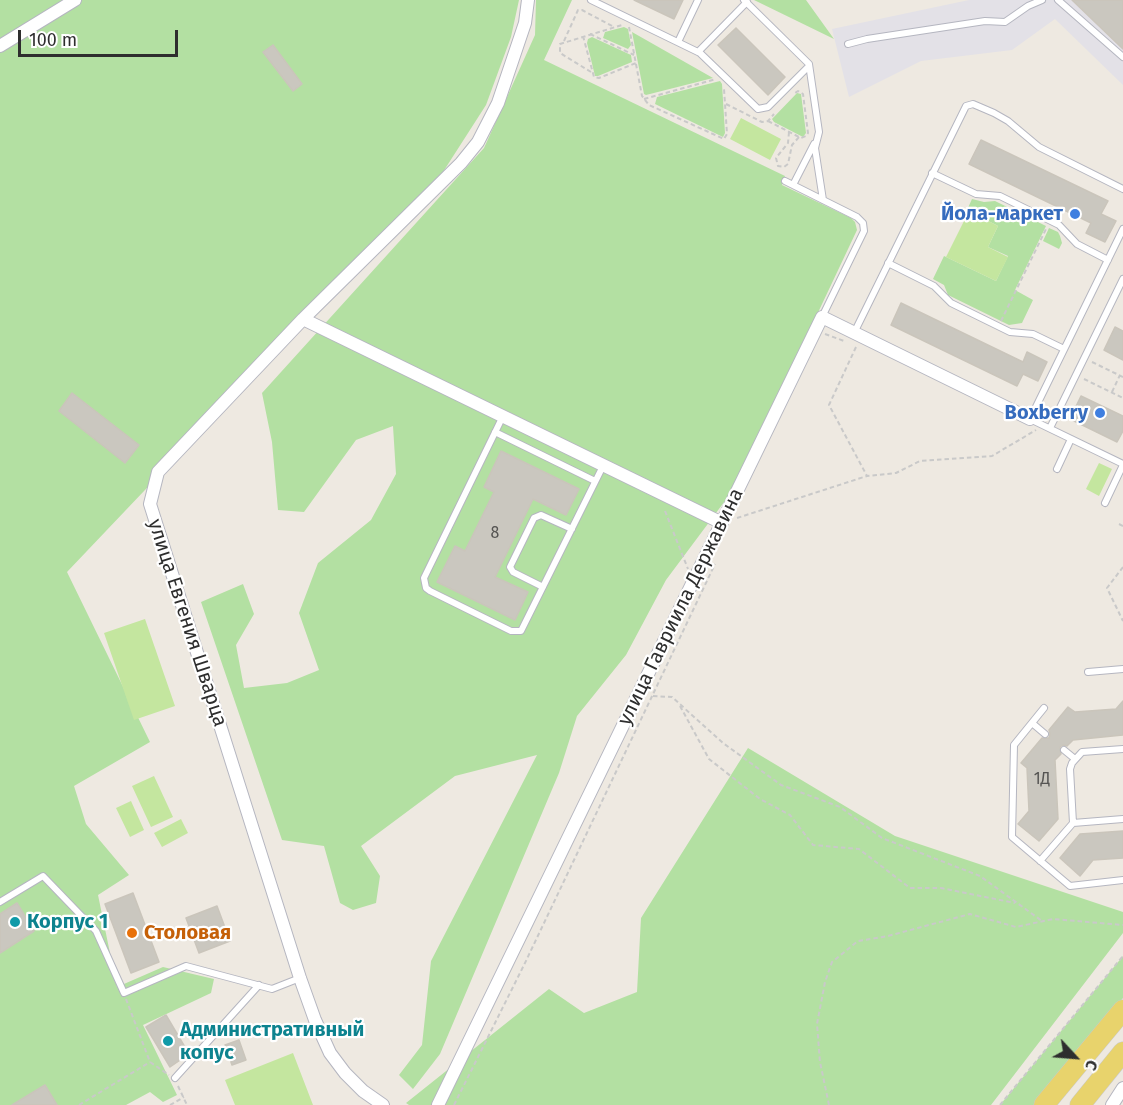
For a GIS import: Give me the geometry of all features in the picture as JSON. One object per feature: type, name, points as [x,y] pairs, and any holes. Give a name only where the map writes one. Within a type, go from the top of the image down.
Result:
[{"type":"main road","points":[[1044,1105],[1123,1010]]},
{"type":"main road","points":[[1080,1105],[1123,1052]]},
{"type":"street","points":[[0,46],[75,0]]},
{"type":"street","name":"улица Евгения Шварца","points":[[383,1105],[363,1091],[345,1073],[330,1053],[315,1020],[150,504],[158,472],[303,319],[461,163],[478,142],[498,103],[525,23],[528,0]]},
{"type":"street","points":[[822,317],[1030,419]]},
{"type":"street","name":"улица Гавриила Державина","points":[[438,1105],[640,691],[701,579],[722,523],[822,317]]},
{"type":"street","points":[[303,319],[722,523]]},
{"type":"street","points":[[1112,1105],[1123,1089]]},
{"type":"lane","points":[[592,0],[698,52],[754,106],[763,109],[768,107],[809,66]]},
{"type":"lane","points":[[678,42],[698,0]]},
{"type":"lane","points":[[848,44],[985,21],[1005,22],[1028,6],[1042,0]]},
{"type":"lane","points":[[1058,0],[1123,57]]},
{"type":"lane","points":[[698,52],[746,1],[807,61],[819,132],[793,185]]},
{"type":"lane","points":[[855,333],[966,106],[973,104],[1002,117],[1039,147],[1123,189]]},
{"type":"lane","points":[[816,141],[815,148],[823,200]]},
{"type":"lane","points":[[932,173],[976,194],[1000,196],[1063,228],[1077,244],[1108,260]]},
{"type":"lane","points":[[785,182],[858,217],[864,226],[822,317]]},
{"type":"lane","points":[[1105,503],[1123,464],[1030,419],[1123,229]]},
{"type":"lane","points":[[888,263],[934,286],[951,303],[1011,332],[1033,334],[1064,349]]},
{"type":"lane","points":[[1047,427],[1076,375],[1123,279]]},
{"type":"lane","points":[[503,416],[424,578],[424,583],[430,591],[517,632],[524,627],[603,465]]},
{"type":"lane","points":[[495,432],[595,481]]},
{"type":"lane","points":[[1057,469],[1071,439]]},
{"type":"lane","points":[[543,587],[513,572],[510,567],[536,516],[542,515],[572,529]]},
{"type":"lane","points":[[1088,672],[1123,669]]},
{"type":"lane","points":[[1044,708],[1014,745],[1011,833],[1015,841],[1070,886],[1123,880]]},
{"type":"lane","points":[[1032,723],[1045,734]]},
{"type":"lane","points":[[1040,861],[1073,823],[1070,769],[1075,759],[1085,751],[1123,749]]},
{"type":"lane","points":[[1064,750],[1075,759]]},
{"type":"lane","points":[[1073,823],[1123,819]]},
{"type":"lane","points":[[0,902],[43,876],[96,931],[124,993],[186,966],[272,989],[300,978]]},
{"type":"lane","points":[[175,1078],[260,986]]},
{"type":"path","points":[[564,42],[578,10],[614,27]]},
{"type":"path","points":[[636,63],[599,78],[560,53],[559,46],[564,42],[628,23],[644,99],[651,106],[724,139],[727,134],[723,78],[644,99]]},
{"type":"path","points":[[590,34],[634,56]]},
{"type":"path","points":[[583,36],[591,72]]},
{"type":"path","points":[[768,120],[805,138],[808,133],[803,94],[798,91],[795,93]]},
{"type":"path","points":[[725,104],[762,122],[774,114]]},
{"type":"path","points":[[789,132],[786,146],[776,160],[780,167],[788,164],[792,145],[800,137]]},
{"type":"path","points":[[999,326],[1050,221]]},
{"type":"path","points":[[825,334],[843,342],[855,333]]},
{"type":"path","points":[[855,333],[829,405],[867,476]]},
{"type":"path","points":[[1084,358],[1121,376],[1112,392]]},
{"type":"path","points":[[1076,375],[1123,398]]},
{"type":"path","points":[[742,508],[737,519],[867,476],[896,473],[920,461],[992,456],[1047,427]]},
{"type":"path","points":[[665,511],[689,573],[701,579]]},
{"type":"path","points":[[1119,524],[1123,526]]},
{"type":"path","points":[[454,1105],[519,975],[652,696],[701,579],[717,560]]},
{"type":"path","points":[[1123,567],[1107,588],[1123,621]]},
{"type":"path","points":[[640,691],[652,696],[672,698],[723,743],[781,785],[840,807],[882,838],[980,876],[1042,921]]},
{"type":"path","points":[[679,704],[709,759],[760,799],[790,815],[813,844],[859,849],[910,888],[941,888],[1018,904]]},
{"type":"path","points":[[829,1105],[820,1062],[818,1024],[825,982],[832,962],[858,941],[888,936],[970,914],[1016,927],[1053,919],[1123,925]]},
{"type":"path","points":[[1000,1105],[1123,956]]},
{"type":"path","points":[[124,993],[150,1062],[175,1078],[187,1105]]},
{"type":"path","points":[[79,1105],[150,1062]]},
{"type":"path","points":[[170,1105],[184,1097]]},
{"type":"shaded area","points":[[969,0],[1123,0],[1123,85],[1055,19],[1012,50],[921,61],[849,97],[832,29]]},
{"type":"green space","points":[[0,0],[519,0],[511,37],[486,105],[434,186],[67,572],[150,742],[74,786],[86,824],[129,875],[98,895],[117,987],[163,967],[214,979],[211,993],[143,1025],[177,1095],[163,1102],[150,1092],[126,1105],[0,1105]]},
{"type":"green space","points":[[536,0],[572,0],[544,60],[785,176],[782,185],[851,218],[857,230],[748,470],[666,580],[626,655],[577,716],[559,773],[440,1054],[413,1089],[399,1075],[422,1045],[431,961],[537,755],[455,776],[361,846],[380,876],[376,903],[353,910],[340,903],[324,846],[282,840],[201,602],[243,584],[254,614],[236,645],[244,688],[287,683],[319,670],[299,613],[318,563],[371,520],[396,474],[393,426],[356,440],[304,512],[278,510],[272,442],[262,393],[484,148],[535,35]]},
{"type":"green space","points":[[754,0],[806,0],[834,39]]},
{"type":"green space","points":[[624,27],[628,29],[631,45],[628,49],[603,38],[605,32]]},
{"type":"green space","points":[[632,32],[713,78],[644,94]]},
{"type":"green space","points":[[592,37],[631,55],[632,62],[595,76],[587,43]]},
{"type":"green space","points":[[720,81],[725,133],[723,137],[655,104],[657,97]]},
{"type":"green space","points":[[797,93],[801,94],[806,133],[803,137],[772,119]]},
{"type":"green space","points":[[741,118],[781,139],[770,160],[730,139]]},
{"type":"green space","points":[[972,199],[984,202],[995,201],[1046,226],[1015,290],[1033,300],[1022,323],[1009,325],[948,295],[944,285],[933,279],[944,256],[996,281],[1008,256],[988,247],[998,226],[967,210]]},
{"type":"green space","points":[[969,211],[998,226],[988,247],[1008,257],[996,281],[946,257]]},
{"type":"green space","points":[[1049,228],[1058,232],[1060,236],[1062,243],[1059,249],[1043,241]]},
{"type":"green space","points":[[1099,463],[1112,469],[1099,496],[1086,489]]},
{"type":"green space","points":[[145,619],[175,706],[134,720],[104,633]]},
{"type":"green space","points":[[748,748],[895,836],[1123,912],[1123,933],[991,1105],[409,1105],[406,1103],[549,989],[584,1013],[637,992],[641,918]]},
{"type":"green space","points":[[154,776],[173,817],[151,827],[132,786]]},
{"type":"green space","points":[[131,801],[144,830],[130,837],[116,808]]},
{"type":"green space","points":[[181,819],[188,833],[162,847],[154,833]]},
{"type":"green space","points":[[1123,956],[1123,998],[1037,1105],[1000,1105]]},
{"type":"green space","points":[[293,1053],[313,1105],[235,1105],[225,1080]]},
{"type":"building","points":[[634,0],[683,0],[674,19]]},
{"type":"building","points":[[1072,0],[1123,0],[1123,49]]},
{"type":"building","points":[[736,28],[785,77],[768,95],[718,45]]},
{"type":"building","points":[[273,45],[302,84],[293,91],[263,52]]},
{"type":"building","points":[[981,140],[1108,201],[1101,214],[1116,221],[1105,242],[1086,233],[1091,223],[969,164]]},
{"type":"building","points":[[901,303],[1023,362],[1027,352],[1047,362],[1038,381],[1023,374],[1017,386],[891,325]]},
{"type":"building","points":[[1115,327],[1123,331],[1123,360],[1104,350]]},
{"type":"building","points":[[72,393],[139,445],[125,463],[59,411]]},
{"type":"building","points":[[1081,396],[1123,416],[1123,431],[1117,442],[1070,419]]},
{"type":"building","points":[[501,451],[579,489],[566,515],[533,499],[495,577],[528,592],[515,620],[437,582],[455,546],[465,551],[494,492],[484,487]]},
{"type":"building","points":[[1123,701],[1123,735],[1073,740],[1067,746],[1060,747],[1061,754],[1055,760],[1058,819],[1039,841],[1018,824],[1029,811],[1027,768],[1021,763],[1042,738],[1049,738],[1049,730],[1068,707],[1075,712],[1116,709]]},
{"type":"building","points":[[1123,831],[1123,858],[1093,860],[1080,876],[1060,858],[1080,834]]},
{"type":"building","name":"Столовая","points":[[133,893],[159,962],[131,973],[105,904]]},
{"type":"building","name":"Корпус 1","points":[[17,903],[34,931],[0,953],[0,914]]},
{"type":"building","points":[[217,906],[230,941],[199,953],[186,918]]},
{"type":"building","name":"Административный копус","points":[[166,1015],[189,1054],[170,1067],[146,1027]]},
{"type":"building","points":[[239,1040],[246,1060],[232,1065],[225,1045]]},
{"type":"building","points":[[45,1085],[57,1105],[12,1105]]},
{"type":"place","name":"Йола-маркет","points":[[1075,214]]},
{"type":"place","name":"Boxberry","points":[[1100,413]]},
{"type":"place","name":"Корпус 1","points":[[15,922]]},
{"type":"place","name":"Столовая","points":[[132,933]]},
{"type":"place","name":"Административный копус","points":[[168,1041]]}]
